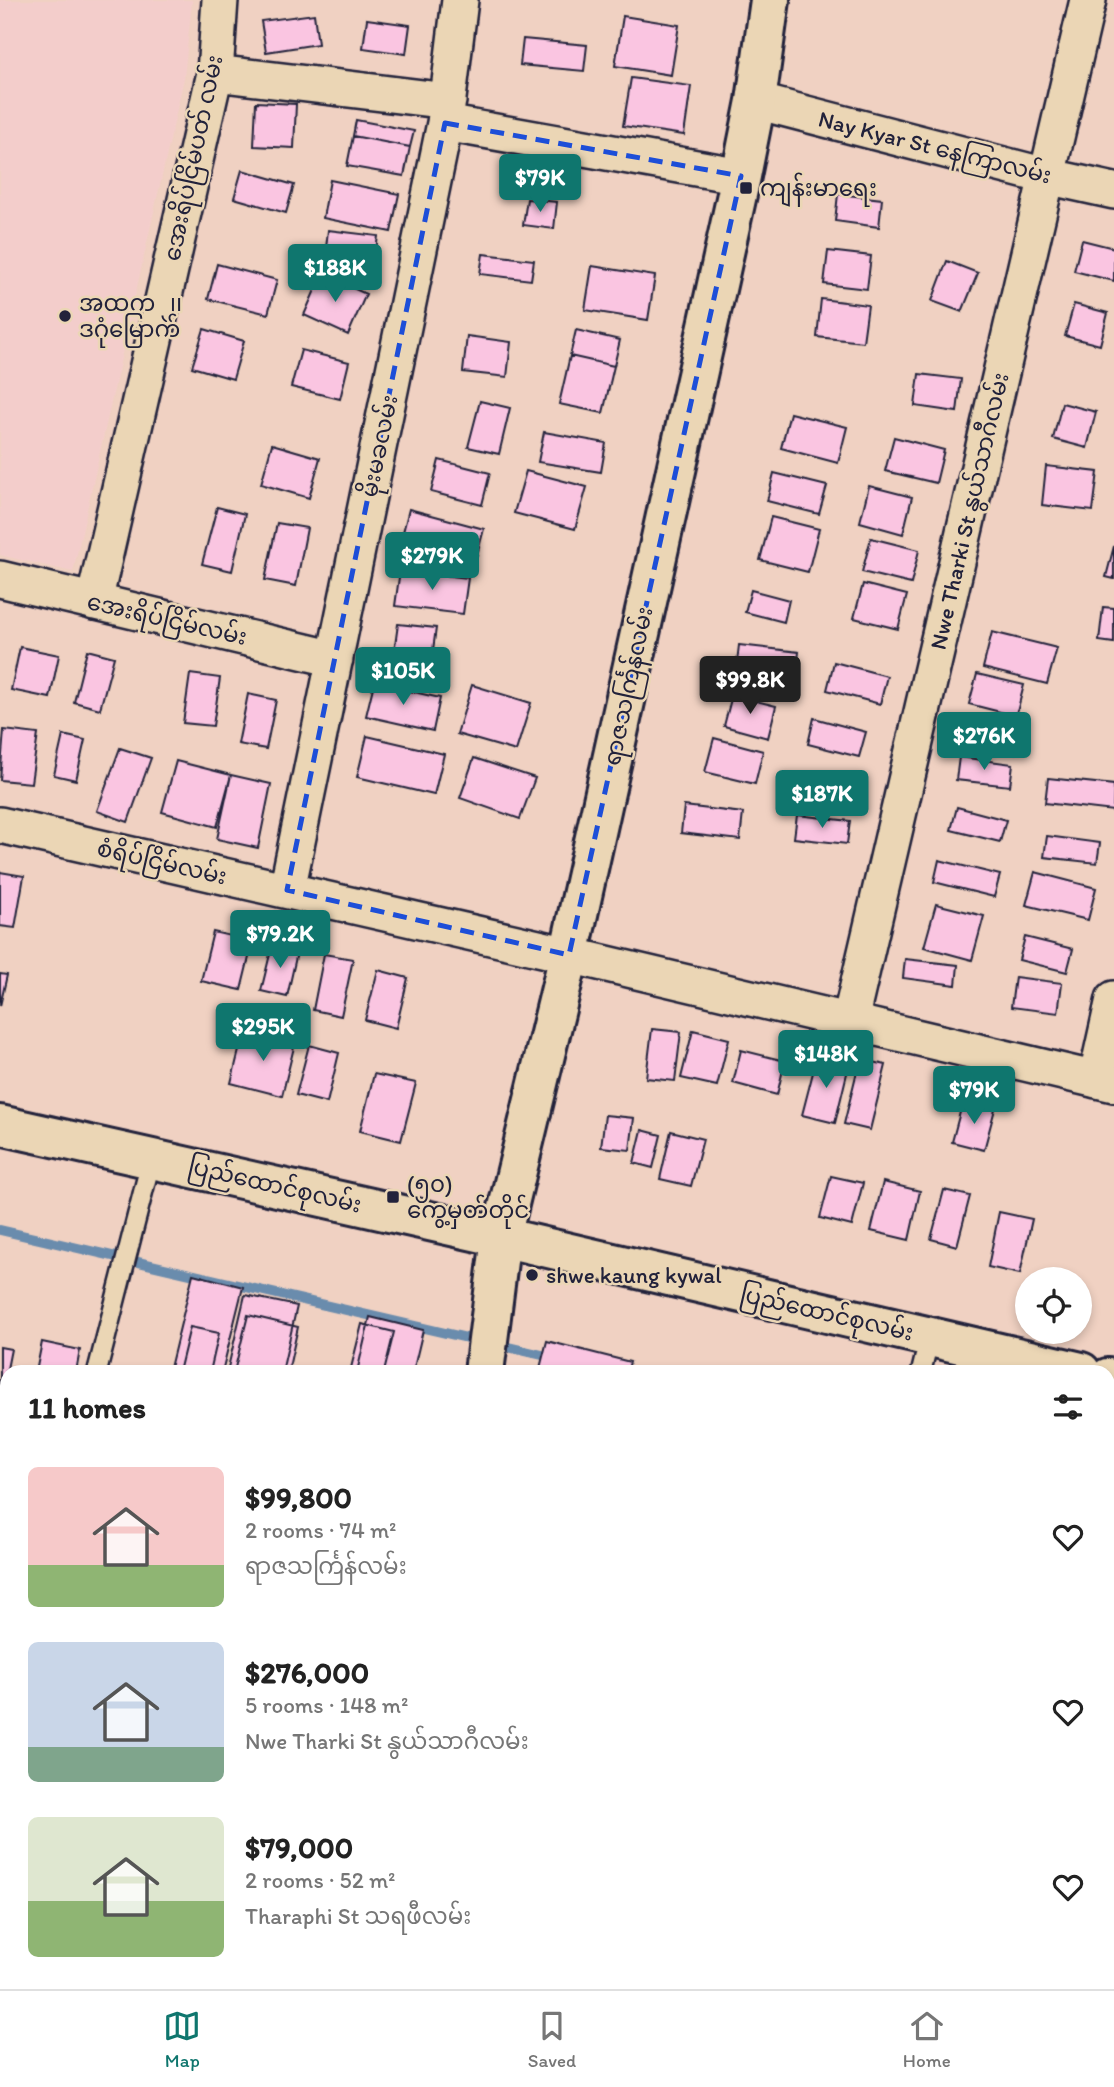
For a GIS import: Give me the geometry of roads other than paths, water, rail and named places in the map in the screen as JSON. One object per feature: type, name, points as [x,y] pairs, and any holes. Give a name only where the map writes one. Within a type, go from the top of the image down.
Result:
[{"type":"main road","name":"ရာဇသင်္ကြန်လမ်း","points":[[485,1365],[501,1237],[569,955],[741,176],[756,101],[770,0]]},
{"type":"main road","name":"ပြည်ထောင်စုလမ်း","points":[[0,1125],[501,1237],[925,1354],[1020,1365]]},
{"type":"street","name":"အေးရိပ်ငြိမ်ပတ် လမ်း","points":[[94,602],[215,73],[220,0]]},
{"type":"street","name":"မိုးမခလမ်း","points":[[287,890],[447,112],[460,0]]},
{"type":"street","name":"Nwe Tharki St နွယ်သာဂီလမ်း","points":[[850,1021],[1088,0]]},
{"type":"street","points":[[215,73],[447,112],[741,176]]},
{"type":"street","name":"Nay Kyar St နေကြာလမ်း","points":[[756,101],[1114,191]]},
{"type":"street","name":"အေးရိပ်ငြိမ်လမ်း","points":[[0,579],[335,659]]},
{"type":"street","name":"စံရိပ်ငြိမ်လမ်း","points":[[0,825],[569,955],[1105,1082]]},
{"type":"street","points":[[1105,1082],[1114,999]]},
{"type":"lane","points":[[99,1365],[152,1157]]},
{"type":"waterway","points":[[0,1230],[480,1341]]},
{"type":"waterway","points":[[495,1344],[555,1358]]},
{"type":"place","name":"ကျန်းမာရေး","points":[[746,188]]},
{"type":"place","name":"အထက ၂၊ ဒဂုံမြောက်","points":[[65,316]]},
{"type":"place","name":"(၅၀) ကွေ့မှတ်တိုင်","points":[[393,1197]]},
{"type":"place","name":"shwe kaung kywal","points":[[532,1275]]}]
